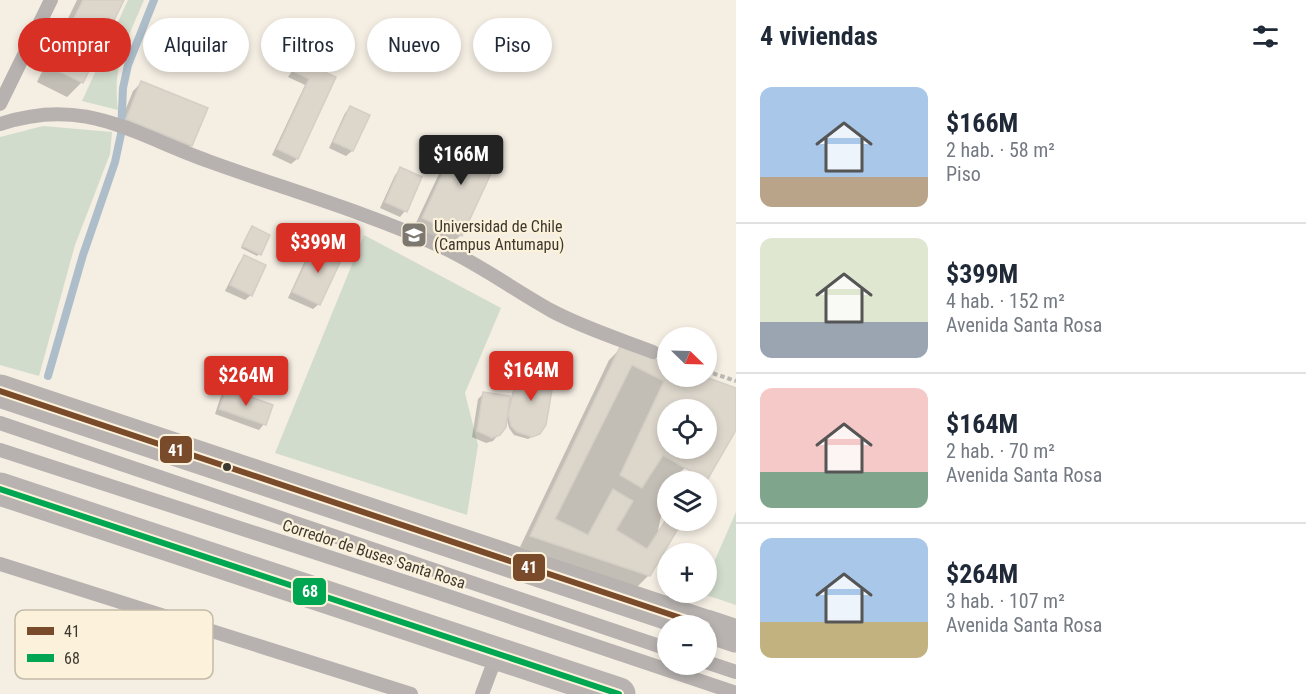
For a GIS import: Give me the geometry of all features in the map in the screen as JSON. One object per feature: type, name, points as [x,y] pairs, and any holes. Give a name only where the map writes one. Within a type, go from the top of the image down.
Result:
[{"type":"main road","points":[[0,391],[673,615]]},
{"type":"main road","points":[[0,489],[619,694]]},
{"type":"main road","points":[[717,630],[736,636]]},
{"type":"lane","points":[[0,104],[51,0]]},
{"type":"lane","points":[[0,124],[24,116],[61,112],[101,117],[209,161],[354,209],[440,246],[509,283],[552,311],[591,329],[653,352]]},
{"type":"lane","name":"Corredor de Buses Santa Rosa","points":[[0,423],[657,645]]},
{"type":"lane","name":"Corredor de Buses Santa Rosa","points":[[0,450],[437,592],[736,693]]},
{"type":"lane","points":[[0,564],[145,610]]},
{"type":"lane","points":[[213,631],[411,694]]},
{"type":"lane","points":[[482,694],[491,670],[501,654]]},
{"type":"lane","points":[[717,666],[736,672]]},
{"type":"path","points":[[717,375],[736,381]]},
{"type":"green space","points":[[128,0],[144,0],[131,31],[131,18],[120,18]]},
{"type":"green space","points":[[95,72],[118,72],[118,110],[82,101]]},
{"type":"green space","points":[[43,126],[112,132],[110,154],[75,245],[39,376],[0,365],[0,137]]},
{"type":"green space","points":[[364,235],[501,308],[465,393],[478,445],[467,515],[275,453]]},
{"type":"green space","points":[[736,512],[736,605],[717,599],[717,555]]},
{"type":"building","points":[[83,0],[124,0],[115,18],[74,18]]},
{"type":"building","points":[[60,72],[88,72],[83,83]]},
{"type":"building","points":[[295,72],[325,72],[336,77],[298,159],[277,149],[309,79]]},
{"type":"building","points":[[141,81],[208,108],[192,146],[126,119]]},
{"type":"building","points":[[350,106],[370,115],[353,151],[333,142]]},
{"type":"building","points":[[460,136],[500,154],[462,236],[422,218]]},
{"type":"building","points":[[400,167],[422,177],[407,212],[385,202]]},
{"type":"building","points":[[252,226],[270,235],[261,255],[242,246]]},
{"type":"building","points":[[315,243],[343,256],[320,305],[292,292]]},
{"type":"building","points":[[244,255],[266,265],[252,296],[230,285]]},
{"type":"building","points":[[620,347],[657,360],[657,387],[717,387],[717,381],[736,388],[736,430],[712,471],[657,471],[657,531],[677,531],[669,543],[657,543],[657,564],[650,576],[530,536]]},
{"type":"building","points":[[632,365],[657,378],[657,387],[661,387],[620,475],[642,488],[660,459],[670,459],[691,471],[657,471],[657,531],[659,531],[647,549],[616,530],[633,501],[613,489],[588,535],[555,519]]},
{"type":"building","points":[[533,366],[543,368],[553,384],[546,425],[540,434],[532,437],[517,432],[511,426],[508,414],[517,376]]},
{"type":"building","points":[[227,388],[273,405],[266,425],[219,409]]},
{"type":"building","points":[[483,392],[510,396],[506,427],[500,435],[492,438],[477,431]]},
{"type":"waterway","points":[[48,376],[83,255],[115,162],[121,134],[123,88],[128,65],[154,0]]},
{"type":"transit line","name":"41","points":[[0,391],[672,615]]},
{"type":"transit line","name":"68","points":[[0,489],[619,694]]},
{"type":"place","name":"Universidad de Chile (Campus Antumapu)","points":[[414,235]]}]
